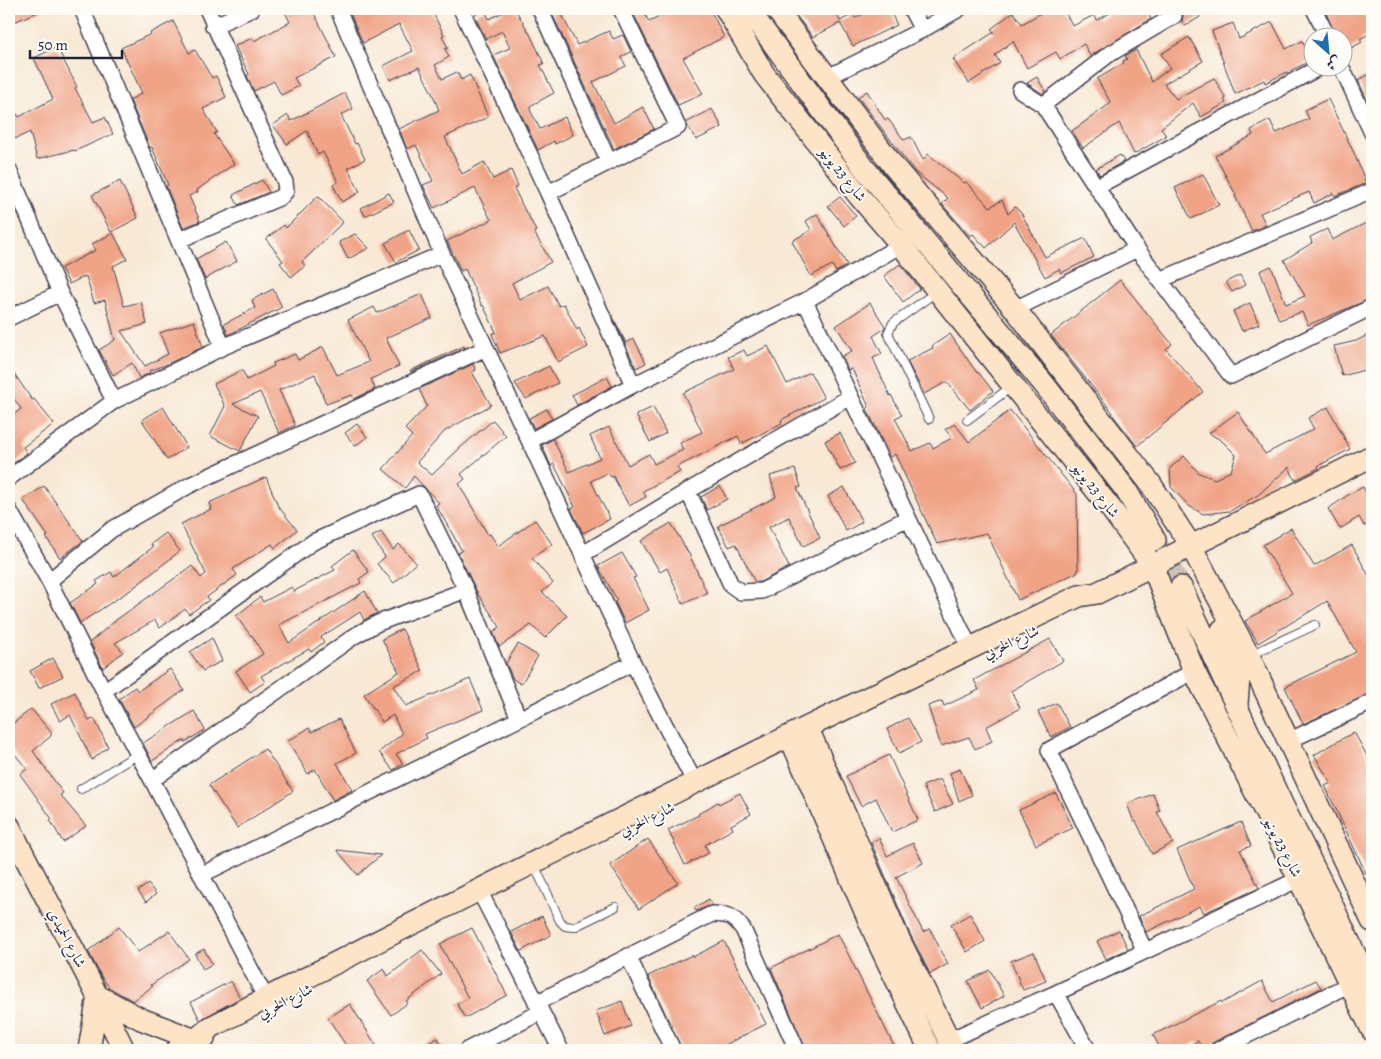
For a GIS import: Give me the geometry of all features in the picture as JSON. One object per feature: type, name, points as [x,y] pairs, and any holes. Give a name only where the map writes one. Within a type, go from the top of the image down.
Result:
[{"type":"street","points":[[82,9],[223,347]]},
{"type":"street","points":[[179,240],[281,197],[286,191],[285,182],[207,9]]},
{"type":"street","points":[[214,26],[252,9]]},
{"type":"street","points":[[338,9],[442,254],[633,662],[695,783]]},
{"type":"street","points":[[462,9],[548,193],[633,385]]},
{"type":"street","points":[[540,9],[608,162]]},
{"type":"street","points":[[548,193],[678,127],[621,9]]},
{"type":"street","name":"شارع 23 يونيو","points":[[726,9],[764,74],[1112,510],[1174,595],[1194,671],[1299,879],[1372,1030]]},
{"type":"street","points":[[748,9],[865,170],[1043,383],[1126,490],[1155,540]]},
{"type":"street","points":[[776,9],[895,168],[1015,309],[1150,483],[1191,546],[1249,656],[1372,921]]},
{"type":"street","points":[[911,9],[922,30]]},
{"type":"street","points":[[826,78],[922,30],[959,9]]},
{"type":"street","points":[[1043,105],[1108,55],[1174,16],[1170,9]]},
{"type":"street","points":[[1314,9],[1323,28]]},
{"type":"street","points":[[794,74],[799,102],[816,128],[834,150],[841,163],[844,176]]},
{"type":"street","points":[[1098,186],[1304,76]]},
{"type":"street","points":[[1347,78],[1372,133]]},
{"type":"street","points":[[1020,90],[1043,105],[1098,186],[1137,249],[1231,376],[1372,307]]},
{"type":"street","points":[[9,170],[60,292],[114,400]]},
{"type":"street","points":[[1160,280],[1372,191]]},
{"type":"street","points":[[530,441],[633,385],[805,301],[901,245]]},
{"type":"street","points":[[1015,309],[1137,249]]},
{"type":"street","points":[[9,478],[114,400],[223,347],[442,254]]},
{"type":"street","points":[[9,318],[60,292]]},
{"type":"street","points":[[805,301],[970,648]]},
{"type":"street","points":[[49,580],[111,530],[190,484],[486,348]]},
{"type":"street","points":[[1043,383],[1082,408],[1126,468],[1137,478],[1150,483]]},
{"type":"street","points":[[1043,383],[1058,424],[1110,494],[1112,510]]},
{"type":"street","points":[[582,554],[850,397]]},
{"type":"street","name":"شارع الحربي","points":[[186,1045],[217,1037],[269,1003],[491,883],[970,648],[1079,596],[1097,593],[1372,456]]},
{"type":"street","points":[[688,491],[731,585],[740,592],[762,591],[908,518]]},
{"type":"street","points":[[104,691],[313,542],[419,494],[466,590],[519,719]]},
{"type":"street","points":[[9,510],[49,580],[104,691],[269,1003]]},
{"type":"street","points":[[1212,587],[1212,604],[1229,645],[1239,678],[1237,708]]},
{"type":"street","points":[[152,780],[356,635],[378,623],[466,590]]},
{"type":"street","name":"شارع الحربي","points":[[269,1003],[484,900],[803,742],[1083,608],[1097,593]]},
{"type":"street","points":[[1174,595],[1215,686],[1237,708],[1372,991]]},
{"type":"street","points":[[201,875],[633,662]]},
{"type":"street","points":[[1145,951],[1048,750],[1194,671]]},
{"type":"street","points":[[1288,741],[1372,702]]},
{"type":"street","points":[[803,742],[889,941],[930,1050]]},
{"type":"street","name":"شارع الحميدي","points":[[9,826],[98,996],[124,1050]]},
{"type":"street","points":[[889,941],[951,1045],[1056,993],[1299,879]]},
{"type":"street","points":[[484,900],[561,1050]]},
{"type":"street","points":[[467,1050],[628,956],[712,914],[735,918],[743,929],[797,1050]]},
{"type":"street","points":[[628,956],[673,1050]]},
{"type":"street","points":[[1220,1050],[1350,984]]},
{"type":"street","points":[[1056,993],[1088,1050]]},
{"type":"street","points":[[89,1050],[98,996],[186,1045]]},
{"type":"lane","points":[[929,419],[888,333],[893,322],[937,291]]},
{"type":"lane","points":[[967,420],[1013,385]]},
{"type":"lane","points":[[1249,656],[1315,625]]},
{"type":"lane","points":[[81,789],[138,754]]},
{"type":"lane","points":[[538,873],[560,921],[565,926],[574,927],[615,907]]},
{"type":"building","points":[[9,9],[45,9],[9,24]]},
{"type":"building","points":[[293,9],[312,9],[336,57],[294,78],[299,86],[281,95],[274,81],[254,91],[247,76],[249,74],[235,46],[252,38],[254,41],[290,22],[285,12]]},
{"type":"building","points":[[348,9],[431,9],[444,35],[442,36],[448,48],[445,49],[449,57],[435,65],[442,79],[457,72],[461,80],[470,75],[488,117],[445,137],[462,174],[484,162],[493,179],[511,170],[518,186],[514,188],[536,231],[534,232],[551,262],[512,283],[520,300],[548,286],[559,306],[564,304],[588,347],[558,362],[545,336],[500,353],[492,334],[496,332],[465,269],[461,271],[447,241],[491,220],[475,188],[434,208],[423,185],[433,181],[416,145],[407,149],[399,129],[439,110],[432,93],[419,67],[390,80],[383,66],[413,51],[399,24],[363,43]]},
{"type":"building","points":[[510,9],[515,9],[531,36],[544,64],[540,65],[554,93],[530,106],[530,110],[540,129],[565,117],[573,135],[555,144],[554,141],[538,150],[493,55],[510,48],[502,31],[486,39],[474,15],[485,10],[489,19]]},
{"type":"building","points":[[550,9],[559,9],[577,45],[609,31],[613,39],[623,35],[631,52],[621,57],[626,66],[593,82],[614,123],[643,107],[654,129],[614,149]]},
{"type":"building","points":[[631,9],[642,9],[649,22],[676,9],[710,9],[724,37],[683,58],[703,94],[678,105]]},
{"type":"building","points":[[791,9],[834,9],[840,21],[853,14],[855,18],[873,9],[889,9],[897,25],[853,46],[840,23],[813,37]]},
{"type":"building","points":[[1048,9],[1063,9],[1073,26],[1094,15],[1097,20],[1118,9],[1146,9],[1151,19],[1090,56],[1084,44],[1060,59],[1056,52],[1027,68],[1013,41],[995,55],[1000,63],[969,83],[953,59],[994,32],[991,29],[1013,12],[1022,24]]},
{"type":"building","points":[[1195,9],[1200,17],[1185,26],[1182,21],[1181,10]]},
{"type":"building","points":[[1324,9],[1372,9],[1372,32],[1360,39],[1362,42],[1354,46],[1354,28],[1333,28]]},
{"type":"building","points":[[173,21],[189,53],[195,50],[212,78],[216,76],[226,97],[203,109],[217,132],[214,134],[234,164],[197,190],[198,192],[189,196],[200,221],[183,228],[166,186],[168,185],[130,100],[142,93],[121,48]]},
{"type":"building","points":[[1272,22],[1286,49],[1302,41],[1304,45],[1304,64],[1265,83],[1264,80],[1235,94],[1212,31],[1233,23],[1239,39]]},
{"type":"building","points":[[1189,37],[1203,61],[1164,84],[1176,99],[1214,78],[1226,99],[1224,100],[1226,103],[1201,117],[1193,103],[1161,128],[1166,136],[1134,154],[1119,123],[1083,148],[1072,131],[1111,103],[1097,79],[1124,63],[1123,61],[1127,59],[1125,56],[1136,50],[1152,82],[1170,68],[1161,54]]},
{"type":"building","points":[[57,47],[77,87],[75,88],[93,122],[105,117],[113,134],[75,151],[37,159],[30,132],[15,139],[9,127],[9,119],[17,114],[19,117],[53,99],[34,58]]},
{"type":"building","points":[[1368,75],[1372,83],[1372,111],[1358,80]]},
{"type":"building","points":[[1037,77],[1045,91],[1043,94],[1027,83]]},
{"type":"building","points":[[867,91],[885,120],[888,119],[904,140],[911,137],[923,160],[928,154],[964,183],[966,182],[990,207],[1002,200],[1008,214],[1015,207],[1021,213],[1045,257],[1085,238],[1094,257],[1061,273],[1059,269],[1045,277],[1014,222],[986,248],[973,234],[970,236],[942,204],[948,198],[915,172],[858,97]]},
{"type":"building","points":[[345,93],[353,109],[341,115],[355,144],[357,143],[365,159],[348,168],[360,192],[342,202],[333,185],[338,182],[323,152],[318,155],[307,131],[287,144],[273,125],[288,115],[291,121]]},
{"type":"building","points":[[1328,99],[1366,183],[1335,196],[1334,193],[1314,203],[1309,192],[1260,213],[1266,225],[1252,231],[1236,195],[1215,156],[1253,135],[1251,130],[1270,120],[1276,133],[1309,119],[1305,110]]},
{"type":"building","points":[[712,109],[722,127],[696,140],[686,123]]},
{"type":"building","points":[[1120,155],[1124,161],[1100,175],[1096,169]]},
{"type":"building","points":[[1203,174],[1219,205],[1191,219],[1175,188]]},
{"type":"building","points":[[262,180],[269,192],[238,205],[233,195]]},
{"type":"building","points":[[120,181],[138,218],[111,232],[92,195]]},
{"type":"building","points":[[389,193],[394,202],[365,216],[361,208]]},
{"type":"building","points":[[318,196],[343,222],[302,262],[305,266],[291,277],[280,263],[283,261],[266,239],[284,225],[286,228]]},
{"type":"building","points":[[840,197],[856,216],[844,226],[828,206]]},
{"type":"building","points":[[817,214],[847,265],[836,272],[832,265],[811,276],[792,241],[811,230],[806,221]]},
{"type":"building","points":[[1372,220],[1372,298],[1308,325],[1302,312],[1279,320],[1260,271],[1271,266],[1286,304],[1305,296],[1284,260],[1312,243],[1310,237],[1327,229],[1332,240]]},
{"type":"building","points":[[409,230],[419,250],[396,262],[385,243]]},
{"type":"building","points":[[113,233],[127,259],[113,266],[124,306],[141,302],[147,324],[121,331],[145,366],[168,354],[160,333],[194,321],[203,347],[149,371],[150,373],[139,378],[132,363],[113,375],[99,350],[115,340],[105,300],[94,303],[86,276],[69,284],[61,268],[96,250],[92,244]]},
{"type":"building","points":[[355,234],[369,248],[348,259],[339,242]]},
{"type":"building","points":[[226,242],[237,261],[205,279],[196,259]]},
{"type":"building","points":[[900,264],[920,289],[903,302],[884,276]]},
{"type":"building","points":[[1240,275],[1245,285],[1232,292],[1226,282]]},
{"type":"building","points":[[1120,280],[1172,344],[1166,349],[1203,392],[1137,446],[1051,335]]},
{"type":"building","points":[[273,289],[282,307],[228,335],[224,324],[255,308],[252,300]]},
{"type":"building","points":[[422,294],[432,318],[386,338],[399,366],[371,379],[375,389],[354,399],[352,395],[326,404],[315,374],[279,390],[295,425],[279,433],[260,392],[233,404],[258,416],[240,451],[210,436],[225,406],[214,384],[242,370],[247,380],[274,366],[273,363],[295,354],[298,360],[323,347],[337,375],[369,362],[348,320],[374,307],[377,313]]},
{"type":"building","points":[[870,303],[885,326],[884,329],[873,336],[882,354],[873,358],[890,396],[902,415],[895,418],[912,451],[930,443],[933,448],[952,438],[945,429],[955,424],[969,442],[1010,410],[1077,494],[1078,572],[1018,600],[987,533],[937,544],[895,454],[890,457],[867,409],[869,407],[852,369],[848,370],[842,356],[852,351],[836,326]]},
{"type":"building","points":[[1250,303],[1259,324],[1242,331],[1233,311]]},
{"type":"building","points":[[612,315],[626,343],[634,339],[646,363],[636,368]]},
{"type":"building","points":[[1372,333],[1372,368],[1342,376],[1334,346],[1356,341]]},
{"type":"building","points":[[950,334],[977,373],[993,391],[970,410],[947,382],[924,394],[907,361],[933,348],[932,346]]},
{"type":"building","points":[[464,346],[465,348],[410,371]]},
{"type":"building","points":[[768,346],[787,384],[810,372],[824,398],[781,420],[782,423],[741,444],[738,436],[677,467],[680,472],[643,491],[646,497],[629,506],[613,476],[611,477],[608,473],[591,481],[610,519],[583,533],[571,509],[575,507],[554,464],[551,466],[542,445],[553,439],[569,472],[600,458],[590,436],[609,427],[628,465],[649,454],[654,464],[683,450],[680,443],[702,432],[683,393],[734,369],[728,357],[744,350],[747,356]]},
{"type":"building","points":[[473,364],[476,370],[472,372],[491,405],[445,431],[417,462],[432,475],[493,420],[506,436],[461,474],[465,479],[459,484],[488,535],[490,534],[498,546],[535,520],[552,544],[532,558],[553,583],[542,592],[567,616],[545,638],[531,625],[499,647],[493,632],[500,627],[478,594],[458,553],[462,551],[436,505],[439,503],[414,476],[405,488],[383,469],[412,436],[405,429],[427,406],[419,389]]},
{"type":"building","points":[[9,366],[32,400],[34,399],[54,424],[23,447],[27,453],[14,463],[9,456],[9,418],[21,409],[9,391]]},
{"type":"building","points":[[549,366],[558,383],[526,399],[515,383]]},
{"type":"building","points":[[607,377],[612,386],[577,405],[572,395]]},
{"type":"building","points":[[163,407],[187,447],[167,460],[142,420]]},
{"type":"building","points":[[653,407],[666,433],[650,442],[636,415]]},
{"type":"building","points":[[1328,407],[1350,449],[1318,466],[1319,468],[1295,480],[1289,467],[1258,495],[1230,511],[1203,514],[1189,506],[1171,487],[1170,468],[1184,456],[1199,473],[1215,479],[1231,471],[1236,455],[1222,441],[1209,433],[1238,412],[1265,454],[1314,429],[1308,418]]},
{"type":"building","points":[[547,409],[552,419],[534,428],[529,418]]},
{"type":"building","points":[[357,424],[367,437],[355,446],[345,433]]},
{"type":"building","points":[[840,433],[855,463],[840,470],[825,441]]},
{"type":"building","points":[[795,469],[801,487],[797,488],[820,538],[803,546],[789,517],[769,527],[789,567],[760,582],[755,582],[736,544],[729,547],[718,526],[776,497],[770,476]]},
{"type":"building","points":[[266,477],[278,506],[297,530],[275,548],[272,544],[233,569],[237,575],[207,597],[209,600],[189,614],[185,609],[160,628],[155,620],[115,643],[123,652],[103,668],[90,642],[116,620],[192,566],[201,578],[206,574],[181,524],[211,509],[209,503]]},
{"type":"building","points":[[44,486],[83,541],[60,558],[46,537],[48,536],[23,500]]},
{"type":"building","points":[[720,486],[727,499],[707,510],[701,497]]},
{"type":"building","points":[[844,487],[862,522],[846,531],[828,496]]},
{"type":"building","points":[[1363,487],[1372,504],[1372,522],[1364,526],[1359,517],[1340,529],[1328,509]]},
{"type":"building","points":[[671,523],[689,554],[707,593],[683,604],[667,568],[660,572],[641,541]]},
{"type":"building","points":[[1291,528],[1314,566],[1352,545],[1372,582],[1372,693],[1303,724],[1285,687],[1356,652],[1327,601],[1258,643],[1245,621],[1292,593],[1263,545]]},
{"type":"building","points":[[381,532],[393,550],[399,544],[416,563],[394,583],[377,564],[385,557],[372,537]]},
{"type":"building","points":[[166,533],[180,551],[132,589],[80,623],[70,603],[98,584],[96,581],[111,572],[114,577],[153,547],[151,544]]},
{"type":"building","points":[[353,550],[369,572],[359,579],[361,583],[279,625],[289,643],[365,591],[377,613],[364,620],[360,612],[321,637],[324,642],[311,652],[309,649],[261,676],[265,682],[250,692],[236,671],[263,654],[252,635],[236,616],[260,597],[263,602],[292,587],[294,591],[335,570],[332,566]]},
{"type":"building","points":[[622,553],[636,577],[633,578],[649,610],[625,623],[615,602],[617,600],[598,566]]},
{"type":"building","points":[[402,629],[423,671],[393,686],[406,706],[470,679],[483,710],[425,734],[427,738],[396,754],[403,764],[393,770],[379,752],[402,734],[393,715],[382,722],[364,694],[399,672],[382,639]]},
{"type":"building","points":[[212,638],[222,661],[203,671],[190,652]]},
{"type":"building","points":[[1050,639],[1063,661],[1011,691],[1020,708],[986,727],[992,741],[975,749],[969,737],[941,746],[928,706],[942,701],[944,706],[979,690],[974,680]]},
{"type":"building","points":[[518,644],[538,656],[521,684],[513,679],[506,663]]},
{"type":"building","points":[[53,658],[63,676],[39,688],[30,671]]},
{"type":"building","points":[[170,669],[184,690],[134,727],[119,699],[135,687],[138,691]]},
{"type":"building","points":[[75,692],[89,721],[94,718],[108,747],[92,760],[70,715],[60,721],[51,704]]},
{"type":"building","points":[[1057,703],[1070,727],[1051,737],[1038,712]]},
{"type":"building","points":[[31,709],[51,732],[51,736],[33,751],[63,793],[60,795],[86,826],[63,842],[50,820],[52,819],[20,774],[27,769],[9,747],[9,727]]},
{"type":"building","points":[[194,711],[205,730],[185,742],[184,740],[152,761],[143,743]]},
{"type":"building","points":[[908,718],[921,742],[899,753],[887,729]]},
{"type":"building","points":[[339,719],[356,753],[337,763],[352,790],[333,800],[315,769],[308,774],[288,741],[309,728],[312,732]]},
{"type":"building","points":[[1354,732],[1372,765],[1372,886],[1325,786],[1331,783],[1314,755]]},
{"type":"building","points":[[265,749],[293,791],[237,828],[209,785]]},
{"type":"building","points":[[889,755],[918,820],[892,832],[876,798],[861,806],[846,776]]},
{"type":"building","points":[[960,769],[972,795],[959,801],[950,773]]},
{"type":"building","points":[[940,779],[953,804],[935,812],[923,786]]},
{"type":"building","points":[[740,793],[751,814],[731,825],[733,829],[705,845],[709,853],[685,865],[668,830],[699,815],[718,802],[719,804]]},
{"type":"building","points":[[1056,793],[1073,828],[1036,845],[1019,810]]},
{"type":"building","points":[[1153,794],[1160,811],[1157,812],[1173,843],[1152,854],[1136,821],[1134,822],[1127,804]]},
{"type":"building","points":[[1241,822],[1251,846],[1240,850],[1259,888],[1204,913],[1200,906],[1146,932],[1139,916],[1194,889],[1177,850]]},
{"type":"building","points":[[879,838],[887,856],[913,843],[923,863],[896,877],[923,932],[930,929],[948,964],[930,974],[909,932],[871,842]]},
{"type":"building","points":[[648,839],[678,883],[639,909],[610,865]]},
{"type":"building","points":[[337,850],[381,855],[358,875]]},
{"type":"building","points":[[148,884],[156,894],[146,902],[138,891]]},
{"type":"building","points":[[709,899],[712,905],[696,911],[694,908]]},
{"type":"building","points":[[970,914],[985,941],[967,952],[951,925]]},
{"type":"building","points":[[542,916],[551,935],[521,951],[511,932]]},
{"type":"building","points":[[119,927],[138,952],[169,931],[189,959],[151,985],[153,986],[133,1001],[110,988],[102,978],[88,951]]},
{"type":"building","points":[[472,928],[507,995],[465,1018],[457,1004],[468,998],[440,944]]},
{"type":"building","points":[[1119,930],[1128,949],[1106,959],[1097,941]]},
{"type":"building","points":[[838,934],[896,1050],[806,1050],[771,968]]},
{"type":"building","points":[[724,941],[766,1024],[715,1050],[682,1050],[648,976],[692,955],[693,957]]},
{"type":"building","points":[[204,949],[212,964],[203,969],[195,954]]},
{"type":"building","points":[[422,950],[441,974],[406,1001],[408,1003],[391,1015],[367,981],[384,969],[388,976]]},
{"type":"building","points":[[1034,952],[1046,981],[1023,990],[1011,961]]},
{"type":"building","points":[[990,970],[1004,996],[982,1008],[968,981]]},
{"type":"building","points":[[1316,980],[1321,988],[1214,1042],[1210,1045],[1209,1050],[1202,1050],[1198,1041],[1180,1050],[1161,1050],[1153,1035],[1221,1001],[1222,1003],[1262,981],[1273,1002]]},
{"type":"building","points":[[231,981],[240,998],[200,1020],[191,1002]]},
{"type":"building","points":[[622,1001],[631,1026],[605,1036],[596,1011]]},
{"type":"building","points":[[350,1004],[379,1050],[349,1050],[328,1018]]},
{"type":"building","points":[[438,1038],[444,1050],[415,1050]]},
{"type":"tunnel","points":[[1156,542],[1181,587]]}]
